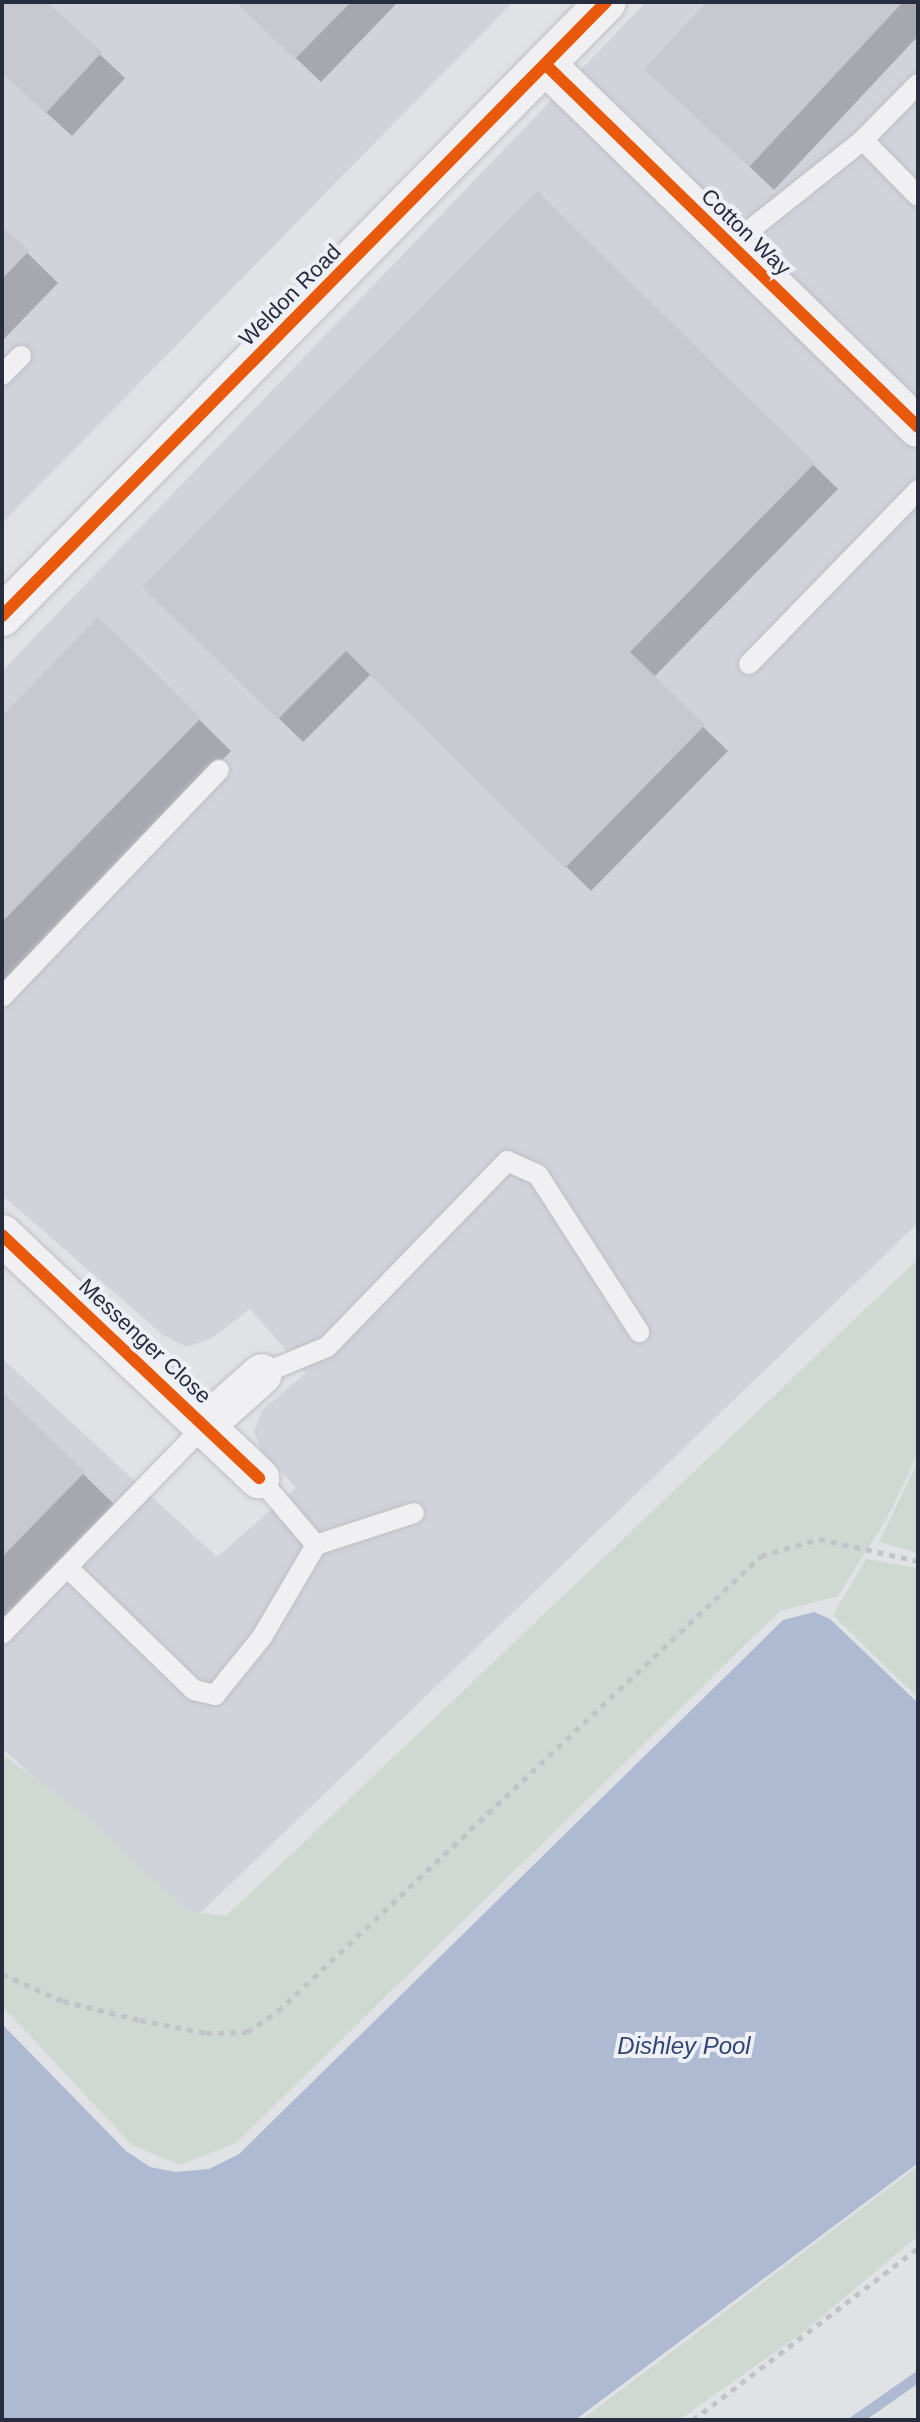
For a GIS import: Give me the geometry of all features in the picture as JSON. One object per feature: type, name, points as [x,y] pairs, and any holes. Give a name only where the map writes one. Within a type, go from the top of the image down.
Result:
[{"type":"street","name":"Weldon Road","points":[[2,616],[606,2]]},
{"type":"street","name":"Cotton Way","points":[[546,65],[918,427]]},
{"type":"street","name":"Messenger Close","points":[[2,1235],[259,1478]]},
{"type":"street","name":"Messenger Close","points":[[205,1425],[262,1374]]},
{"type":"lane","points":[[731,245],[863,140],[918,84]]},
{"type":"lane","points":[[863,140],[918,196]]},
{"type":"lane","points":[[2,375],[21,356]]},
{"type":"lane","points":[[749,664],[918,490]]},
{"type":"lane","points":[[2,997],[219,770]]},
{"type":"lane","points":[[262,1374],[327,1347],[507,1161],[538,1175],[639,1332]]},
{"type":"lane","points":[[2,1634],[205,1425]]},
{"type":"lane","points":[[259,1478],[286,1503],[316,1545]]},
{"type":"lane","points":[[67,1567],[194,1690],[215,1695],[262,1637],[316,1545],[414,1513]]},
{"type":"path","points":[[2,1974],[63,2001],[140,2020],[206,2033],[247,2032],[278,2011],[761,1556],[819,1539],[918,1561]]},
{"type":"path","points":[[693,2420],[918,2248]]},
{"type":"shaded area","points":[[2,2],[513,2],[2,523]]},
{"type":"shaded area","points":[[646,2],[918,2],[918,1223],[191,1922],[2,1748],[2,1358],[217,1557],[296,1488],[261,1450],[254,1432],[262,1410],[306,1373],[250,1309],[212,1338],[187,1347],[163,1335],[2,1195],[2,671]]},
{"type":"shaded area","points":[[918,1259],[918,1454],[887,1518],[838,1596],[780,1611],[236,2143],[180,2165],[132,2145],[2,2006],[2,1754],[84,1815],[188,1911],[226,1916]]},
{"type":"shaded area","points":[[918,1461],[918,1553],[879,1542]]},
{"type":"shaded area","points":[[866,1559],[918,1568],[918,1698],[833,1615]]},
{"type":"shaded area","points":[[918,2166],[918,2236],[801,2334],[679,2420],[581,2420]]},
{"type":"water","name":"Dishley Pool","points":[[814,1612],[830,1619],[918,1703],[918,2163],[575,2420],[2,2420],[2,2024],[126,2151],[150,2167],[175,2172],[209,2169],[239,2154],[783,1620]]},
{"type":"building","points":[[2,2],[47,2],[102,52],[46,113],[2,73]]},
{"type":"building","points":[[235,2],[351,2],[295,59]]},
{"type":"building","points":[[707,2],[903,2],[749,167],[644,69]]},
{"type":"building","points":[[537,191],[815,463],[630,652],[705,725],[565,868],[346,651],[278,719],[142,587]]},
{"type":"building","points":[[2,226],[29,251],[2,279]]},
{"type":"building","points":[[98,617],[201,718],[2,922],[2,716]]},
{"type":"building","points":[[2,1392],[85,1472],[2,1557]]},
{"type":"waterway","points":[[855,2420],[918,2376]]},
{"type":"cycle path","points":[[2,616],[606,2]]},
{"type":"cycle path","points":[[546,65],[918,427]]},
{"type":"cycle path","points":[[2,1235],[259,1478]]}]
